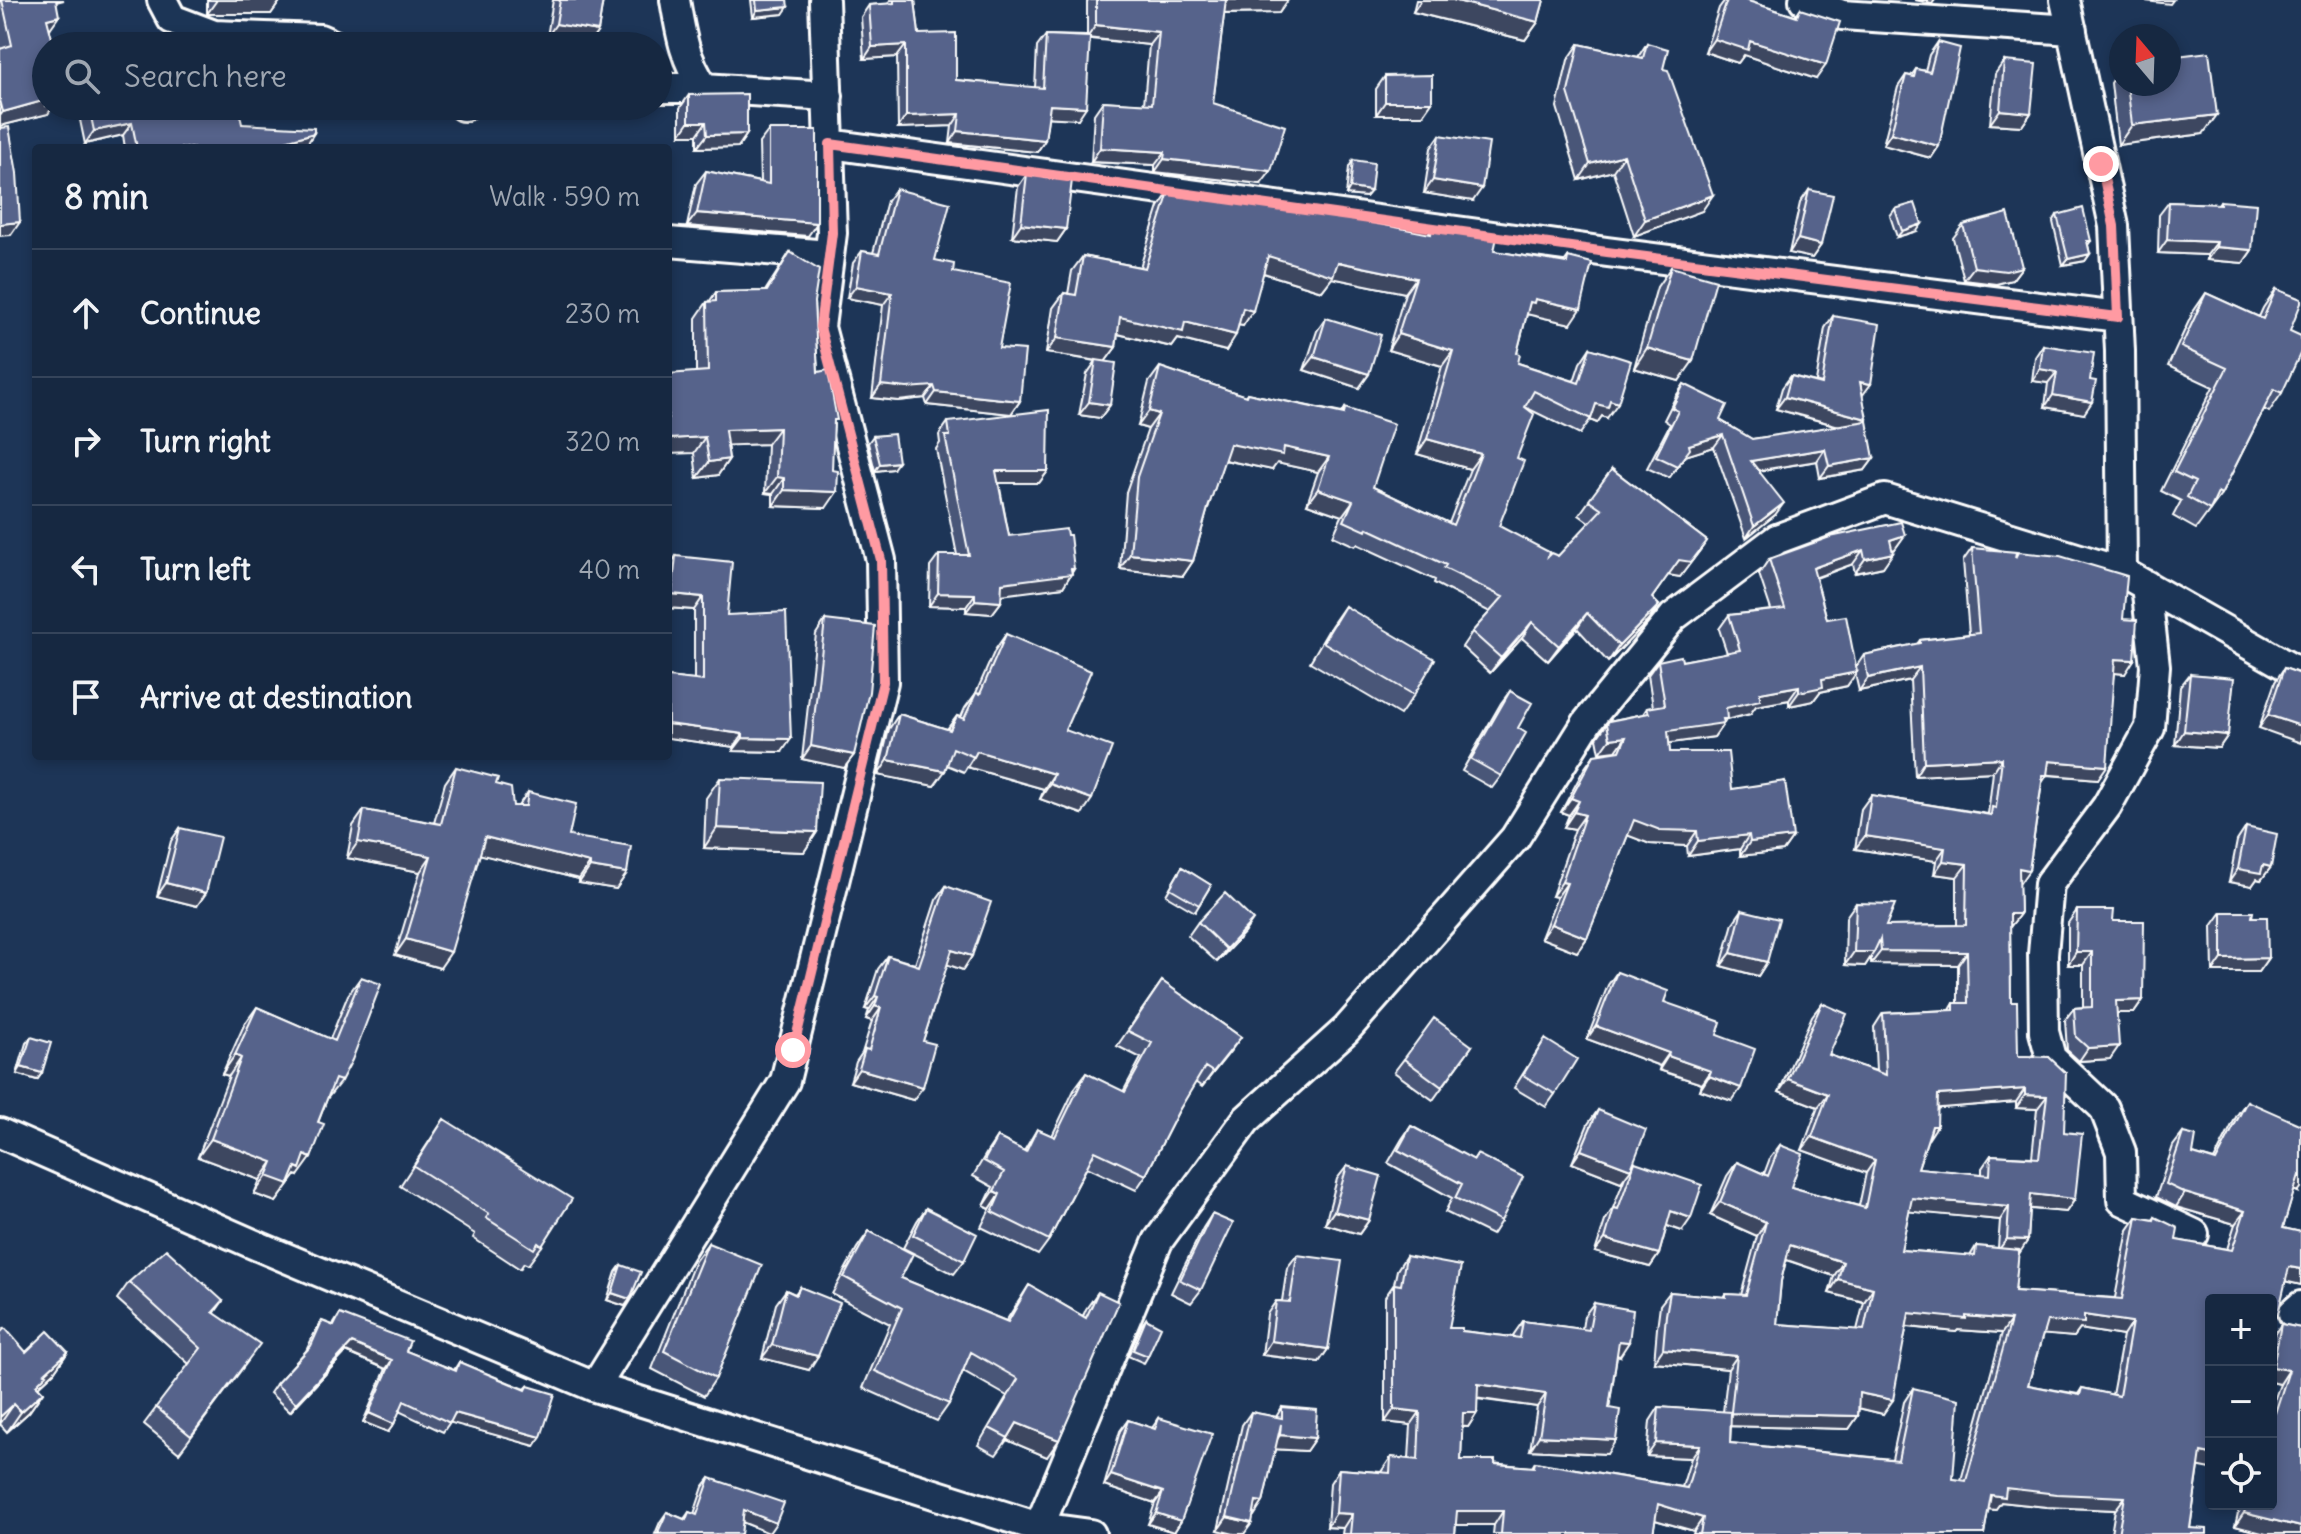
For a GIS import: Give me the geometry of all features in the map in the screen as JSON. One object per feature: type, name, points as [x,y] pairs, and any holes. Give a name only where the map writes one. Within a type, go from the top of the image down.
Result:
[{"type":"street","points":[[162,0],[172,19],[206,32]]},
{"type":"street","points":[[675,0],[682,44],[690,67],[704,88]]},
{"type":"street","points":[[595,1387],[785,1081],[883,682],[881,560],[820,327],[832,233],[824,0]]},
{"type":"street","points":[[1804,0],[1842,15],[2072,30]]},
{"type":"street","points":[[2065,0],[2114,226],[2134,578],[2155,666],[2150,728],[2107,806],[2049,884],[2043,954],[2044,1032],[2051,1058],[2104,1108],[2121,1152],[2122,1200],[2194,1234]]},
{"type":"street","points":[[672,88],[828,96]]},
{"type":"street","points":[[830,144],[1607,252],[2118,317]]},
{"type":"street","points":[[672,242],[829,255]]},
{"type":"street","points":[[1039,1527],[1158,1241],[1246,1120],[1346,1030],[1515,838],[1588,721],[1673,617],[1777,539],[1885,499],[2134,578],[2301,674]]},
{"type":"street","points":[[0,1133],[253,1244],[595,1387],[1039,1527],[1077,1533]]},
{"type":"street","points":[[2301,1306],[2293,1313],[2301,1322]]},
{"type":"building","points":[[2,0],[56,0],[59,16],[47,19],[50,32],[32,32],[32,104],[3,112],[0,100],[0,49],[12,45]]},
{"type":"building","points":[[560,0],[603,0],[598,31],[556,24]]},
{"type":"building","points":[[756,0],[787,0],[788,7],[757,10]]},
{"type":"building","points":[[894,0],[915,0],[919,34],[956,33],[956,80],[1043,88],[1046,35],[1090,37],[1086,107],[1050,105],[1045,140],[958,131],[960,114],[906,116],[906,45],[872,47],[869,5],[894,3]]},
{"type":"building","points":[[1096,0],[1226,0],[1213,103],[1285,126],[1271,171],[1164,159],[1165,152],[1100,148],[1103,101],[1152,104],[1159,32],[1096,25]]},
{"type":"building","points":[[1453,0],[1544,0],[1538,22]]},
{"type":"building","points":[[1727,0],[1745,0],[1797,17],[1800,9],[1840,22],[1826,65],[1750,41],[1748,50],[1714,39]]},
{"type":"building","points":[[1938,42],[1960,48],[1939,146],[1891,133],[1906,75],[1914,77],[1916,69],[1930,72]]},
{"type":"building","points":[[1647,43],[1668,49],[1663,69],[1668,70],[1713,195],[1645,220],[1624,155],[1590,164],[1568,92],[1579,44],[1643,58]]},
{"type":"building","points":[[2209,52],[2217,115],[2132,125],[2128,96],[2181,96],[2181,56]]},
{"type":"building","points":[[2004,61],[2036,64],[2031,113],[2000,110]]},
{"type":"building","points":[[1432,75],[1432,102],[1385,102],[1385,76]]},
{"type":"building","points":[[747,94],[747,134],[707,135],[706,122],[689,122],[689,95]]},
{"type":"building","points":[[92,120],[241,120],[242,124],[314,128],[314,133],[285,141],[285,144],[136,144],[132,123],[94,131]]},
{"type":"building","points":[[9,127],[17,173],[20,222],[0,224],[0,128]]},
{"type":"building","points":[[769,130],[817,130],[817,223],[697,213],[706,171],[769,184]]},
{"type":"building","points":[[1440,135],[1489,143],[1482,188],[1433,180]]},
{"type":"building","points":[[1353,160],[1374,163],[1371,191],[1350,188]]},
{"type":"building","points":[[1027,174],[1072,180],[1066,229],[1021,224]]},
{"type":"building","points":[[896,189],[950,203],[935,260],[954,264],[953,272],[1011,283],[999,348],[1025,350],[1020,401],[936,392],[934,386],[907,388],[881,385],[892,293],[856,286],[862,251],[879,254]]},
{"type":"building","points":[[1809,190],[1833,195],[1821,245],[1798,239]]},
{"type":"building","points":[[1169,192],[1335,215],[1431,234],[1432,228],[1497,237],[1494,251],[1567,263],[1568,257],[1592,263],[1581,309],[1535,299],[1534,303],[1530,302],[1517,353],[1520,354],[1518,363],[1579,383],[1590,348],[1631,361],[1618,403],[1610,400],[1608,407],[1596,404],[1591,419],[1534,391],[1525,407],[1534,414],[1517,458],[1524,461],[1499,526],[1549,552],[1548,556],[1551,553],[1558,556],[1602,509],[1589,500],[1612,469],[1707,541],[1691,562],[1679,560],[1652,598],[1659,605],[1619,646],[1587,613],[1559,646],[1532,622],[1501,658],[1472,632],[1503,597],[1444,568],[1446,565],[1367,528],[1366,531],[1344,521],[1353,501],[1318,489],[1329,457],[1284,447],[1283,455],[1230,444],[1193,561],[1130,554],[1137,477],[1159,414],[1149,411],[1160,367],[1246,396],[1247,393],[1344,414],[1345,408],[1394,424],[1373,487],[1453,525],[1481,454],[1427,439],[1453,351],[1398,334],[1416,278],[1338,262],[1333,276],[1268,256],[1253,311],[1243,308],[1236,335],[1185,322],[1183,332],[1120,317],[1116,347],[1057,338],[1064,293],[1076,295],[1083,256],[1145,268]]},
{"type":"building","points":[[2220,201],[2256,204],[2252,250],[2216,247],[2217,242],[2167,240],[2169,202],[2220,204]]},
{"type":"building","points":[[1915,203],[1922,224],[1902,231],[1895,209]]},
{"type":"building","points":[[2083,208],[2091,241],[2087,241],[2090,254],[2068,259],[2057,215]]},
{"type":"building","points":[[2008,213],[2022,267],[2006,271],[1974,267],[1963,225]]},
{"type":"building","points":[[790,252],[819,270],[814,302],[818,372],[828,370],[837,420],[834,420],[832,470],[838,471],[837,492],[784,490],[784,478],[777,477],[779,428],[725,430],[729,459],[709,462],[705,437],[672,439],[672,374],[708,371],[707,302],[716,301],[716,292],[767,291]]},
{"type":"building","points":[[1671,267],[1716,280],[1693,361],[1647,348]]},
{"type":"building","points":[[2276,289],[2301,299],[2290,331],[2301,336],[2301,352],[2282,393],[2274,389],[2221,495],[2218,493],[2210,510],[2187,497],[2195,482],[2174,472],[2227,368],[2181,347],[2206,293],[2263,319]]},
{"type":"building","points":[[1833,316],[1880,324],[1871,384],[1860,382],[1867,419],[1785,397],[1791,376],[1822,384]]},
{"type":"building","points":[[1326,318],[1381,335],[1369,374],[1314,357]]},
{"type":"building","points":[[2043,345],[2094,353],[2090,380],[2096,381],[2092,402],[2053,395],[2057,372],[2040,369]]},
{"type":"building","points":[[1096,360],[1116,363],[1110,405],[1089,402]]},
{"type":"building","points":[[1684,384],[1727,405],[1720,420],[1752,439],[1867,421],[1874,458],[1829,466],[1825,449],[1751,461],[1784,503],[1754,526],[1723,435],[1689,445],[1690,449],[1677,466],[1656,456],[1678,411],[1672,408]]},
{"type":"building","points":[[1049,410],[1048,471],[996,471],[1009,536],[1066,529],[1067,535],[1070,535],[1072,574],[1002,583],[1001,602],[975,600],[975,594],[938,593],[939,555],[969,555],[945,436],[950,436],[948,422]]},
{"type":"building","points":[[894,434],[898,462],[880,464],[873,436]]},
{"type":"building","points":[[1901,522],[1905,535],[1890,540],[1893,553],[1865,559],[1863,550],[1813,568],[1827,619],[1846,616],[1857,672],[1822,679],[1823,687],[1799,692],[1799,686],[1760,693],[1760,700],[1726,708],[1727,719],[1723,719],[1724,723],[1668,731],[1670,752],[1728,752],[1732,789],[1785,781],[1793,837],[1750,842],[1749,835],[1698,841],[1697,831],[1660,830],[1634,820],[1587,938],[1551,924],[1567,883],[1562,882],[1585,815],[1574,812],[1579,801],[1571,798],[1594,755],[1620,751],[1626,737],[1610,739],[1609,721],[1649,713],[1647,708],[1665,705],[1658,661],[1681,656],[1682,661],[1740,650],[1729,615],[1785,609],[1769,559],[1830,537]]},
{"type":"building","points":[[1972,548],[2016,552],[2015,558],[2018,552],[2060,556],[2127,576],[2123,619],[2137,620],[2134,660],[2115,659],[2107,766],[2049,761],[2047,775],[2043,775],[2029,870],[2019,868],[2020,914],[2010,914],[2011,1002],[2017,1002],[2018,1056],[2049,1057],[2066,1073],[2064,1132],[2082,1134],[2075,1199],[2031,1194],[2028,1240],[2007,1239],[2009,1207],[1912,1198],[1901,1250],[1975,1256],[1976,1246],[2019,1250],[2015,1291],[2122,1299],[2137,1217],[2154,1220],[2155,1217],[2178,1228],[2176,1240],[2232,1250],[2245,1211],[2166,1184],[2183,1133],[2196,1136],[2193,1154],[2216,1161],[2247,1101],[2301,1125],[2301,1176],[2283,1228],[2301,1232],[2301,1269],[2289,1267],[2278,1314],[2277,1294],[2205,1294],[2205,1453],[2201,1452],[2190,1528],[2207,1529],[2207,1534],[2118,1534],[2125,1497],[2006,1488],[2005,1497],[1991,1495],[1984,1534],[1700,1534],[1703,1518],[1658,1504],[1653,1534],[1501,1534],[1503,1511],[1457,1511],[1455,1534],[1350,1534],[1352,1514],[1336,1513],[1339,1469],[1390,1473],[1391,1457],[1418,1460],[1420,1412],[1394,1409],[1394,1284],[1401,1285],[1406,1256],[1461,1266],[1449,1328],[1520,1338],[1523,1321],[1589,1330],[1594,1303],[1633,1310],[1629,1342],[1619,1341],[1609,1408],[1620,1410],[1616,1440],[1539,1436],[1546,1394],[1478,1384],[1477,1413],[1463,1413],[1461,1460],[1495,1460],[1495,1464],[1534,1467],[1535,1462],[1687,1488],[1700,1445],[1656,1443],[1659,1407],[1731,1412],[1737,1356],[1663,1349],[1666,1315],[1670,1292],[1726,1297],[1726,1294],[1746,1295],[1766,1222],[1720,1202],[1737,1162],[1768,1176],[1780,1145],[1803,1154],[1791,1187],[1865,1208],[1875,1160],[1812,1137],[1828,1094],[1788,1079],[1822,1003],[1847,1014],[1829,1055],[1886,1075],[1883,1013],[1954,1010],[1954,1003],[1968,1003],[1967,952],[1881,951],[1880,939],[1874,952],[1854,952],[1856,903],[1895,904],[1886,926],[1966,925],[1967,864],[1943,861],[1945,848],[1865,836],[1871,795],[1991,815],[1992,807],[1996,808],[2002,758],[1924,762],[1920,667],[1868,678],[1864,655],[1920,643],[1920,640],[1979,633]],"holes":[[[2025,1089],[2025,1095],[2047,1096],[2039,1158],[1991,1155],[1990,1175],[1918,1168],[1932,1126],[1937,1126],[1938,1095]],[[1790,1245],[1843,1262],[1838,1279],[1873,1288],[1864,1330],[1777,1324],[1781,1281]],[[1909,1313],[2011,1320],[1966,1481],[1953,1479],[1959,1399],[1913,1388],[1898,1460],[1730,1443],[1731,1413],[1858,1416],[1859,1393],[1893,1400]],[[2084,1315],[2132,1322],[2119,1396],[2082,1388],[2080,1395],[2028,1385],[2047,1321],[2084,1323]]]},
{"type":"building","points":[[676,556],[732,562],[727,615],[786,612],[791,739],[743,738],[743,734],[672,725],[672,677],[703,681],[703,597],[672,594]]},
{"type":"building","points":[[1345,606],[1435,659],[1414,695],[1323,642]]},
{"type":"building","points":[[825,620],[875,626],[869,692],[854,755],[811,746]]},
{"type":"building","points":[[1006,634],[1091,671],[1065,730],[1112,747],[1092,799],[1050,784],[1054,774],[977,751],[974,757],[953,748],[945,771],[888,760],[899,714],[950,730],[957,716],[964,719],[976,693],[980,694]]},
{"type":"building","points":[[2284,668],[2301,674],[2301,726],[2268,715]]},
{"type":"building","points":[[2190,674],[2234,678],[2228,735],[2184,731]]},
{"type":"building","points":[[1510,691],[1532,703],[1518,728],[1526,733],[1501,776],[1471,759]]},
{"type":"building","points":[[456,767],[498,778],[496,784],[511,788],[513,806],[526,806],[528,792],[576,804],[569,836],[631,846],[627,873],[590,867],[590,863],[485,837],[451,952],[406,939],[431,856],[358,842],[364,810],[441,824]]},
{"type":"building","points":[[720,778],[820,782],[817,832],[717,828]]},
{"type":"building","points":[[2246,827],[2277,834],[2271,867],[2263,865],[2261,873],[2238,869]]},
{"type":"building","points":[[180,828],[220,837],[206,893],[166,883]]},
{"type":"building","points":[[1182,867],[1211,885],[1199,905],[1170,888]]},
{"type":"building","points":[[946,886],[991,902],[972,956],[952,950],[923,1041],[935,1044],[923,1087],[859,1069],[865,1049],[869,1050],[881,1008],[875,1006],[878,997],[875,996],[888,956],[919,966]]},
{"type":"building","points":[[1225,893],[1253,920],[1226,949],[1198,922]]},
{"type":"building","points":[[1742,910],[1779,919],[1767,962],[1731,953]]},
{"type":"building","points":[[2077,910],[2114,910],[2113,921],[2144,921],[2143,1000],[2116,1001],[2119,1046],[2088,1048],[2076,1037],[2074,1008],[2092,1007],[2092,952],[2076,952]]},
{"type":"building","points":[[2222,912],[2253,912],[2252,917],[2267,917],[2268,958],[2222,959]]},
{"type":"building","points":[[1617,972],[1668,991],[1664,1002],[1721,1022],[1717,1035],[1755,1049],[1741,1088],[1709,1076],[1711,1071],[1668,1056],[1669,1053],[1596,1026]]},
{"type":"building","points":[[361,977],[381,984],[352,1060],[341,1081],[335,1079],[318,1122],[324,1124],[311,1158],[305,1155],[289,1184],[267,1176],[273,1162],[211,1139],[241,1058],[235,1055],[257,1007],[335,1041]]},
{"type":"building","points":[[1162,981],[1241,1037],[1213,1072],[1205,1067],[1146,1175],[1095,1151],[1049,1240],[992,1212],[1000,1194],[994,1191],[1004,1172],[984,1161],[997,1137],[1026,1152],[1037,1129],[1055,1137],[1086,1073],[1125,1092],[1152,1043],[1128,1031]]},
{"type":"building","points":[[1434,1018],[1472,1046],[1442,1087],[1404,1059]]},
{"type":"building","points":[[31,1037],[51,1043],[42,1073],[21,1067]]},
{"type":"building","points":[[1545,1039],[1577,1059],[1555,1094],[1523,1075]]},
{"type":"building","points":[[1598,1110],[1646,1130],[1631,1169],[1581,1150]]},
{"type":"building","points":[[444,1119],[572,1199],[542,1246],[538,1243],[534,1249],[486,1218],[489,1214],[414,1166]]},
{"type":"building","points":[[1411,1126],[1474,1160],[1477,1154],[1523,1177],[1501,1221],[1455,1198],[1462,1184],[1398,1150]]},
{"type":"building","points":[[1635,1162],[1702,1185],[1691,1218],[1671,1211],[1659,1254],[1605,1239],[1614,1208],[1618,1209]]},
{"type":"building","points":[[1347,1166],[1381,1176],[1369,1220],[1334,1211]]},
{"type":"building","points":[[926,1208],[977,1234],[964,1261],[913,1235]]},
{"type":"building","points":[[1212,1214],[1233,1223],[1201,1290],[1180,1280]]},
{"type":"building","points":[[869,1231],[913,1254],[901,1278],[1008,1322],[1029,1285],[1086,1318],[1098,1292],[1119,1302],[1059,1440],[1017,1423],[1008,1438],[989,1428],[1018,1379],[971,1352],[949,1404],[875,1371],[902,1308],[844,1277]]},
{"type":"building","points":[[708,1243],[762,1265],[716,1378],[664,1351]]},
{"type":"building","points":[[166,1249],[223,1301],[213,1312],[260,1344],[191,1436],[156,1407],[201,1348],[129,1282]]},
{"type":"building","points":[[1297,1255],[1342,1261],[1328,1349],[1271,1341],[1276,1301],[1290,1302]]},
{"type":"building","points":[[621,1265],[641,1272],[630,1299],[612,1293]]},
{"type":"building","points":[[800,1287],[840,1303],[818,1356],[772,1345],[786,1290],[796,1295]]},
{"type":"building","points":[[340,1314],[410,1341],[406,1351],[456,1371],[459,1362],[526,1390],[528,1386],[555,1394],[541,1437],[455,1413],[450,1423],[404,1401],[394,1424],[369,1413],[392,1360],[352,1343],[296,1403],[276,1384],[311,1346],[322,1321],[334,1326]]},
{"type":"building","points":[[1146,1319],[1161,1327],[1148,1356],[1133,1350]]},
{"type":"building","points":[[2281,1324],[2301,1328],[2301,1527],[2244,1513],[2245,1510],[2277,1510],[2277,1407],[2289,1370],[2277,1368]]},
{"type":"building","points":[[5,1328],[26,1352],[48,1331],[68,1352],[36,1385],[43,1392],[21,1412],[14,1404],[0,1417],[0,1333]]},
{"type":"building","points":[[1282,1407],[1317,1410],[1315,1438],[1280,1435],[1281,1424],[1263,1502],[1256,1501],[1252,1523],[1227,1517],[1251,1412],[1282,1418]]},
{"type":"building","points":[[1159,1418],[1212,1434],[1181,1521],[1156,1513],[1163,1492],[1111,1475],[1128,1420],[1155,1429]]},
{"type":"building","points":[[710,1478],[784,1503],[776,1523],[744,1510],[741,1534],[658,1532],[667,1512],[686,1520],[689,1512],[697,1515]]},
{"type":"route","points":[[793,1050],[883,682],[881,560],[820,327],[832,233],[830,144],[1607,252],[2118,317],[2114,226],[2101,164]]}]
